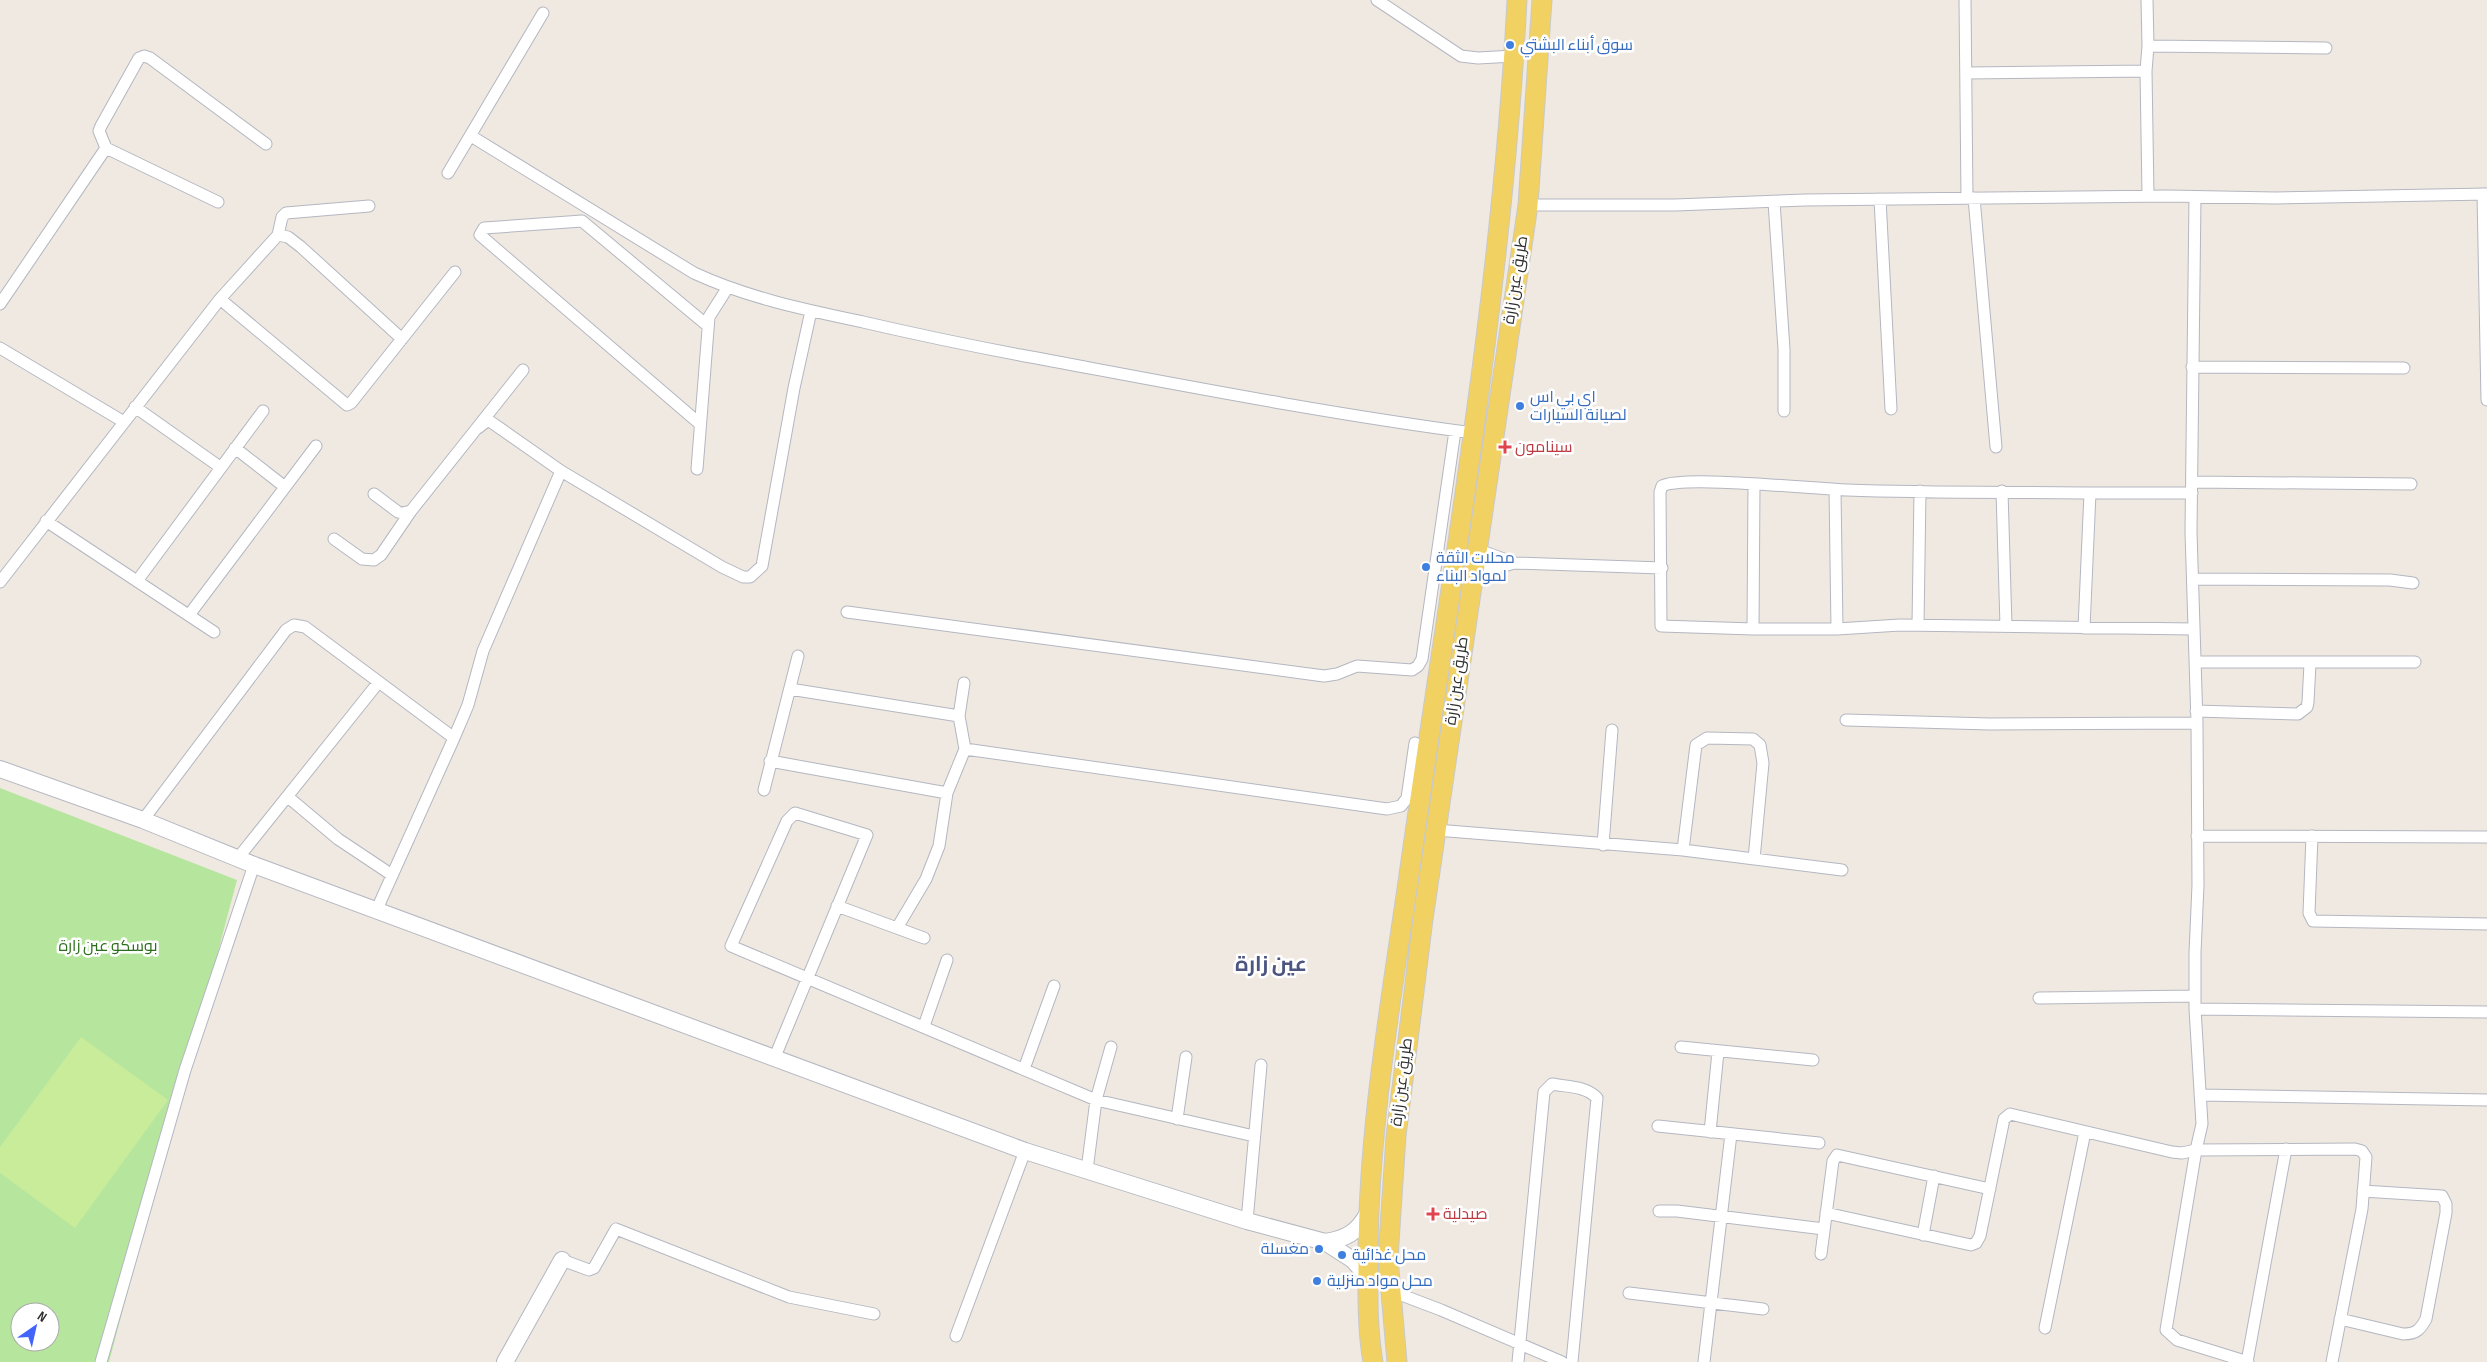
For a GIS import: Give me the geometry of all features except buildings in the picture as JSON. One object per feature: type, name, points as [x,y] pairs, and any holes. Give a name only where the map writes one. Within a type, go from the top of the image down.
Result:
[{"type":"main road","name":"طريق عين زارة","points":[[1372,1362],[1368,1316],[1368,1213],[1376,1122],[1397,958],[1474,433],[1495,271],[1514,56],[1516,0]]},
{"type":"main road","name":"طريق عين زارة","points":[[1396,1362],[1388,1258],[1396,1136],[1436,830],[1528,205],[1542,0]]},
{"type":"main road","points":[[0,769],[143,820],[238,858],[1025,1151],[1247,1221],[1325,1242],[1353,1260],[1368,1277]]},
{"type":"main road","points":[[1325,1242],[1339,1240],[1351,1235],[1361,1225],[1368,1213]]},
{"type":"main road","points":[[505,1362],[562,1260]]},
{"type":"street","points":[[1377,0],[1461,56],[1478,58],[1514,56]]},
{"type":"street","points":[[1964,0],[1971,198],[1996,447]]},
{"type":"street","points":[[2147,0],[2148,196]]},
{"type":"street","points":[[448,173],[543,13]]},
{"type":"street","points":[[2148,46],[2326,48]]},
{"type":"street","points":[[218,202],[106,148],[99,131],[100,126],[139,58],[144,56],[266,144]]},
{"type":"street","points":[[1966,73],[2146,71]]},
{"type":"street","points":[[471,136],[694,273],[728,287],[811,311],[966,345],[1299,408],[1474,433]]},
{"type":"street","points":[[0,304],[106,148]]},
{"type":"street","points":[[1528,205],[1675,205],[1880,199],[2148,196],[2194,198],[2485,194],[2487,400]]},
{"type":"street","points":[[2194,198],[2192,488],[2197,836],[2195,1009],[2202,1124],[2166,1330],[2178,1340],[2247,1362],[2286,1148]]},
{"type":"street","points":[[1880,199],[1891,409]]},
{"type":"street","points":[[1774,202],[1784,349],[1784,411]]},
{"type":"street","points":[[0,582],[220,299],[278,235],[282,217],[286,212],[369,206]]},
{"type":"street","points":[[700,424],[480,236],[484,228],[582,221],[708,326]]},
{"type":"street","points":[[278,235],[288,237],[301,247],[402,339]]},
{"type":"street","points":[[220,299],[347,405],[351,403],[456,272]]},
{"type":"street","points":[[697,469],[709,317],[728,287]]},
{"type":"street","points":[[478,428],[487,421],[491,422],[561,471],[722,567],[743,577],[750,577],[762,566],[794,388],[811,311]]},
{"type":"street","points":[[0,348],[124,422]]},
{"type":"street","points":[[2192,367],[2404,368]]},
{"type":"street","points":[[334,539],[362,559],[374,560],[381,555],[411,511],[523,370]]},
{"type":"street","points":[[135,407],[220,467]]},
{"type":"street","points":[[137,581],[263,410]]},
{"type":"street","points":[[847,612],[1324,676],[1336,674],[1357,666],[1412,670],[1418,666],[1422,659],[1455,431]]},
{"type":"street","points":[[188,615],[316,446]]},
{"type":"street","points":[[235,448],[285,487]]},
{"type":"street","points":[[378,910],[454,738],[468,704],[483,652],[561,471]]},
{"type":"street","points":[[2193,628],[1918,626],[1837,629],[1753,629],[1661,626],[1662,568],[1659,523],[1662,486],[1679,482],[1835,490],[2090,493],[2192,488],[2411,484]]},
{"type":"street","points":[[1753,629],[1754,485]]},
{"type":"street","points":[[1835,490],[1837,629]]},
{"type":"street","points":[[1918,626],[1920,491]]},
{"type":"street","points":[[2002,492],[2006,626]]},
{"type":"street","points":[[2084,628],[2090,493]]},
{"type":"street","points":[[374,494],[398,512],[411,511]]},
{"type":"street","points":[[46,521],[214,632]]},
{"type":"street","points":[[1476,549],[1515,563]]},
{"type":"street","points":[[1473,574],[1515,563],[1662,568]]},
{"type":"street","points":[[2193,579],[2390,580],[2413,583]]},
{"type":"street","points":[[143,820],[286,630],[294,625],[305,627],[454,738]]},
{"type":"street","points":[[764,790],[798,656]]},
{"type":"street","points":[[2195,662],[2310,664],[2415,662]]},
{"type":"street","points":[[1846,720],[1990,724],[2298,714],[2306,707],[2308,702],[2310,664]]},
{"type":"street","points":[[238,858],[378,683]]},
{"type":"street","points":[[897,928],[936,857],[947,793],[965,749],[959,716],[964,683]]},
{"type":"street","points":[[790,689],[959,716]]},
{"type":"street","points":[[1603,845],[1612,730]]},
{"type":"street","points":[[1683,850],[1696,745],[1707,738],[1753,739],[1760,745],[1763,763],[1754,859]]},
{"type":"street","points":[[965,749],[1387,809],[1401,806],[1407,798],[1415,743]]},
{"type":"street","points":[[770,761],[947,793]]},
{"type":"street","points":[[288,797],[338,839],[392,875]]},
{"type":"street","points":[[774,1059],[808,977],[837,906],[867,835],[794,813],[787,821],[731,946],[808,977],[1096,1100],[1254,1136]]},
{"type":"street","points":[[1436,830],[1683,850],[1842,870]]},
{"type":"street","points":[[2197,836],[2487,837]]},
{"type":"street","points":[[2312,836],[2309,913],[2313,920],[2487,924]]},
{"type":"street","points":[[101,1362],[185,1070],[254,864]]},
{"type":"street","points":[[837,906],[924,938]]},
{"type":"street","points":[[924,1026],[947,960]]},
{"type":"street","points":[[1024,1069],[1054,986]]},
{"type":"street","points":[[2039,998],[2195,996]]},
{"type":"street","points":[[2195,1009],[2487,1012]]},
{"type":"street","points":[[1681,1046],[1718,1052],[1813,1060]]},
{"type":"street","points":[[1087,1170],[1096,1100],[1110,1048]]},
{"type":"street","points":[[1710,1132],[1718,1052]]},
{"type":"street","points":[[1177,1119],[1186,1057]]},
{"type":"street","points":[[1247,1221],[1261,1065]]},
{"type":"street","points":[[1518,1362],[1522,1345],[1544,1092],[1552,1084],[1583,1089],[1591,1092],[1597,1098],[1572,1362]]},
{"type":"street","points":[[2200,1095],[2487,1100]]},
{"type":"street","points":[[1826,1213],[1971,1245],[1976,1243],[1980,1236],[2004,1119],[2010,1114],[2182,1153],[2196,1150],[2355,1148],[2362,1151],[2366,1157],[2363,1191],[2332,1362]]},
{"type":"street","points":[[1658,1126],[1819,1143]]},
{"type":"street","points":[[2045,1328],[2085,1132]]},
{"type":"street","points":[[1704,1362],[1731,1134]]},
{"type":"street","points":[[956,1336],[1025,1151]]},
{"type":"street","points":[[1822,1254],[1833,1161],[1837,1155],[1990,1189]]},
{"type":"street","points":[[1923,1235],[1934,1176]]},
{"type":"street","points":[[2340,1319],[2404,1334],[2413,1334],[2420,1329],[2426,1319],[2446,1213],[2446,1204],[2442,1196],[2363,1191]]},
{"type":"street","points":[[1659,1211],[1824,1229]]},
{"type":"street","points":[[562,1260],[589,1270],[594,1268],[616,1229],[789,1297],[874,1314]]},
{"type":"street","points":[[1390,1291],[1441,1310],[1562,1362]]},
{"type":"street","points":[[1629,1293],[1763,1309]]},
{"type":"green space","name":"بوسكو عين زارة","points":[[0,788],[237,880],[109,1362],[0,1362]]},
{"type":"green space","points":[[81,1037],[168,1100],[75,1228],[0,1173],[0,1147]]},
{"type":"place","name":"سوق أبناء البشتي","points":[[1510,45]]},
{"type":"place","name":"اي بي اس لصيانة السيارات","points":[[1520,406]]},
{"type":"place","name":"سينامون","points":[[1505,447]]},
{"type":"place","name":"محلات الثقة لمواد البناء","points":[[1426,567]]},
{"type":"place","name":"صيدلية","points":[[1433,1214]]},
{"type":"place","name":"مغسلة","points":[[1319,1249]]},
{"type":"place","name":"محل غذائية","points":[[1342,1255]]},
{"type":"place","name":"محل مواد منزلية","points":[[1317,1281]]},
{"type":"district","name":"عين زارة","points":[[1271,964]]}]
